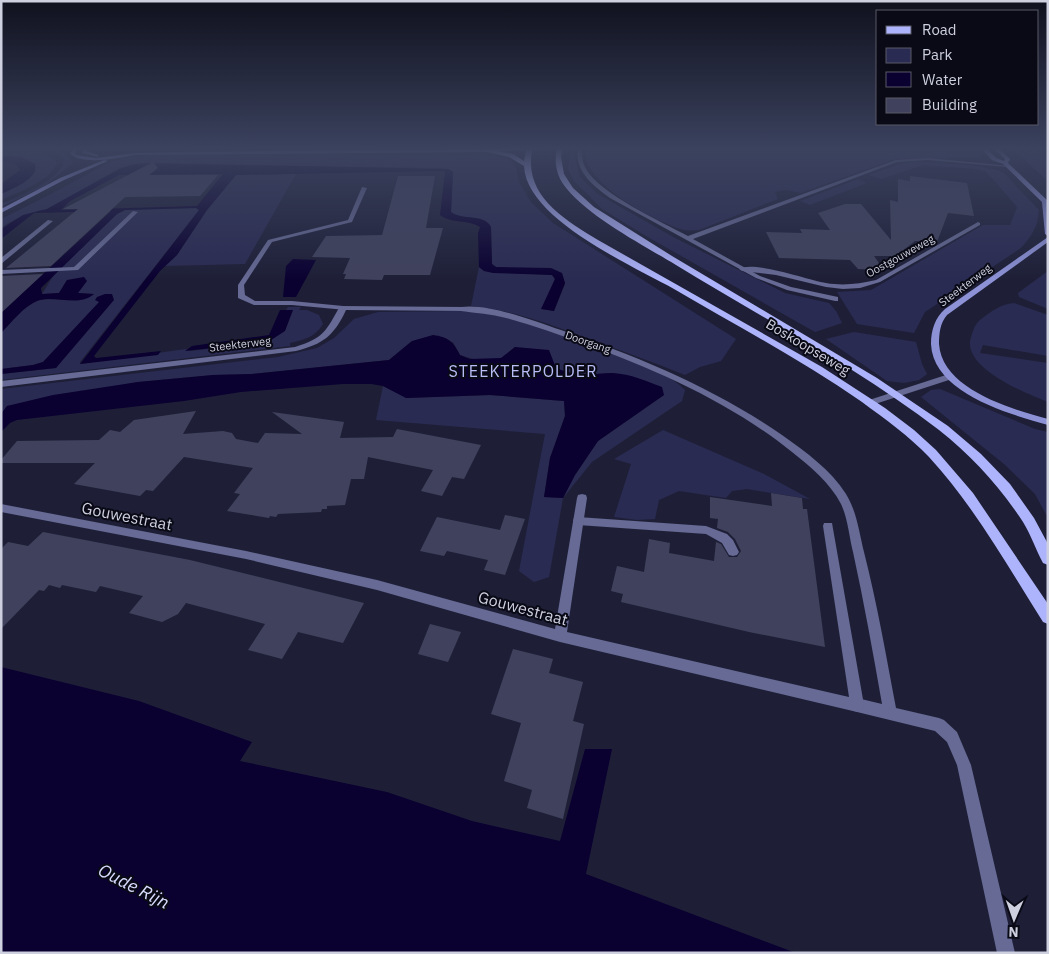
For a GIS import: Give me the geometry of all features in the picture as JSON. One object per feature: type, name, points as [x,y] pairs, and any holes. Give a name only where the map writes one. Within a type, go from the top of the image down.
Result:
[{"type":"main road","points":[[1,211],[39,192]]},
{"type":"main road","name":"Boskoopseweg","points":[[535,192],[542,201],[568,222],[817,369],[869,403],[915,438],[961,485],[981,511],[1048,616]]},
{"type":"main road","name":"Boskoopseweg","points":[[572,192],[592,208],[897,395],[954,437],[983,464],[1008,492],[1027,518],[1048,559]]},
{"type":"main road","points":[[1034,192],[1046,203],[1044,208],[1047,219],[1045,229],[1048,234]]},
{"type":"main road","name":"Steekterweg","points":[[1048,239],[940,318],[933,344],[941,368],[949,377],[963,387],[1000,406],[1048,422]]},
{"type":"street","points":[[343,308],[292,303],[254,303],[241,296],[241,285],[270,241],[350,221],[363,192]]},
{"type":"street","name":"Oostgouweweg","points":[[604,192],[742,269],[760,268],[829,287],[848,289],[863,287],[878,281],[978,224]]},
{"type":"street","points":[[688,239],[815,192]]},
{"type":"street","points":[[1,272],[76,269],[135,212]]},
{"type":"street","points":[[1,262],[50,221]]},
{"type":"street","points":[[742,269],[789,289],[835,299]]},
{"type":"street","name":"Doorgang","points":[[343,308],[464,309],[513,316],[634,358],[708,393],[754,418],[821,470],[840,494],[848,508],[862,564],[890,713]]},
{"type":"street","name":"Steekterweg","points":[[1,384],[296,349],[323,340],[330,333],[343,308]]},
{"type":"street","points":[[869,403],[949,377]]},
{"type":"street","points":[[560,636],[582,498]]},
{"type":"street","name":"Gouwestraat","points":[[1,508],[255,557],[377,585],[560,636],[939,725],[952,737],[964,765],[1006,953]]},
{"type":"street","points":[[578,521],[706,530],[723,535],[730,543],[733,552]]},
{"type":"street","points":[[828,526],[857,705]]},
{"type":"green space","points":[[5,192],[21,192],[1,200],[1,194]]},
{"type":"green space","points":[[33,192],[1,207],[1,204]]},
{"type":"green space","points":[[55,192],[79,192],[47,209],[23,216],[1,228],[1,219]]},
{"type":"green space","points":[[222,192],[286,192],[245,264],[165,266],[177,255],[207,210]]},
{"type":"green space","points":[[452,192],[525,192],[531,202],[553,223],[736,339],[721,361],[700,367],[685,375],[548,324],[502,311],[471,306],[479,267],[484,271],[552,275],[555,279],[542,309],[554,311],[565,284],[562,273],[496,267],[492,264],[491,227],[488,223],[478,218],[456,215],[451,212]]},
{"type":"green space","points":[[585,192],[595,192],[675,238],[785,293],[829,303],[836,311],[842,323],[815,332],[602,209]]},
{"type":"green space","points":[[613,192],[778,192],[775,192],[778,199],[699,230],[684,230],[656,219]]},
{"type":"green space","points":[[825,192],[845,192],[810,205],[800,201]]},
{"type":"green space","points":[[1004,192],[1022,192],[1039,210],[1036,226],[1021,248],[925,312],[914,333],[857,324],[837,292],[871,290],[983,225],[1010,225],[1017,207]]},
{"type":"green space","points":[[196,208],[199,210],[80,364],[186,349],[190,351],[268,342],[292,310],[286,310],[288,307],[301,307],[299,310],[307,310],[319,315],[323,324],[313,335],[290,343],[290,346],[1,380],[1,374],[56,368],[100,302],[43,362],[1,369],[1,333],[24,309],[34,302],[47,299],[81,299],[93,294],[78,293],[67,280],[59,293],[42,294],[55,273],[117,214],[125,210]]},
{"type":"green space","points":[[1048,271],[1048,309],[1019,297],[1018,293]]},
{"type":"green space","points":[[1014,303],[1048,315],[1048,356],[983,345],[980,353],[1048,363],[1048,402],[997,378],[976,359],[971,348],[971,337],[978,322],[992,311]]},
{"type":"green space","points":[[463,311],[500,316],[536,326],[649,368],[669,378],[685,390],[682,401],[592,462],[563,498],[575,475],[598,441],[664,395],[612,373],[590,376],[565,372],[515,347],[501,358],[486,360],[460,355],[453,342],[412,341],[389,360],[252,374],[213,375],[138,382],[7,406],[1,414],[1,389],[278,357],[317,348],[334,338],[354,319],[378,312]]},
{"type":"green space","points":[[854,332],[916,342],[927,374],[919,380],[904,383],[887,381],[826,339]]},
{"type":"green space","points":[[383,386],[407,398],[490,395],[564,401],[565,416],[550,458],[544,497],[563,498],[549,577],[534,582],[519,571],[545,434],[376,420]]},
{"type":"green space","points":[[940,389],[1035,429],[1048,432],[1048,518],[1035,494],[1004,464],[921,397],[931,390]]},
{"type":"green space","points":[[663,430],[764,474],[810,499],[747,489],[732,491],[726,498],[679,491],[659,500],[655,519],[637,520],[614,517],[631,464],[614,459]]},
{"type":"water","points":[[79,192],[88,192],[70,201],[61,210],[197,206],[209,192],[222,192],[207,210],[177,255],[160,271],[94,356],[96,358],[161,351],[158,355],[80,364],[199,210],[196,208],[125,210],[117,214],[41,288],[42,294],[59,293],[67,280],[84,277],[87,281],[78,293],[94,294],[88,298],[73,301],[44,299],[37,301],[22,311],[1,333],[1,313],[111,211],[34,213],[1,239],[1,229],[23,215],[47,209]]},
{"type":"water","points":[[443,192],[452,192],[451,212],[456,215],[478,218],[488,223],[491,227],[492,264],[496,267],[551,268],[562,273],[565,283],[554,311],[541,309],[555,279],[552,275],[484,271],[479,267],[478,233],[480,227],[470,223],[449,220],[440,215]]},
{"type":"water","points":[[293,259],[316,260],[296,297],[283,297],[286,266]]},
{"type":"water","points":[[112,294],[114,300],[56,368],[1,374],[1,369],[43,362],[99,302],[95,300],[97,297]]},
{"type":"water","points":[[280,310],[293,310],[285,331],[268,342],[185,351],[192,346],[269,335]]},
{"type":"water","points":[[433,335],[443,337],[455,346],[460,355],[470,359],[501,358],[515,347],[549,350],[556,368],[578,374],[613,373],[632,376],[662,387],[664,395],[598,441],[575,475],[563,498],[544,497],[550,458],[565,416],[564,401],[490,395],[406,398],[383,386],[343,384],[241,392],[184,401],[17,420],[10,423],[1,432],[1,414],[7,406],[53,395],[138,382],[213,375],[252,374],[389,360],[412,341]]},
{"type":"water","name":"Oude Rijn","points":[[1,667],[139,701],[252,742],[240,761],[387,792],[472,821],[560,841],[585,749],[612,749],[586,874],[796,953],[1,953]]},
{"type":"building","points":[[96,192],[204,192],[200,196],[125,197],[51,266],[6,268],[78,209],[63,209]]},
{"type":"building","points":[[394,192],[432,192],[426,228],[443,228],[430,275],[384,275],[382,280],[344,279],[346,274],[343,274],[350,258],[312,257],[326,236],[382,235]]},
{"type":"building","points":[[898,192],[969,192],[974,216],[948,213],[937,242],[915,241],[901,252],[905,257],[894,256],[891,259],[891,256],[874,256],[884,270],[858,269],[850,260],[779,258],[766,232],[802,233],[800,229],[830,230],[818,213],[845,204],[861,204],[891,240],[890,200],[898,202]]},
{"type":"building","points":[[43,274],[1,313],[1,276]]},
{"type":"building","points":[[196,411],[183,434],[223,431],[232,433],[236,439],[258,443],[265,433],[302,434],[272,412],[344,422],[340,438],[393,437],[397,429],[481,445],[464,479],[452,477],[442,496],[421,491],[433,470],[368,457],[364,479],[351,479],[345,505],[327,506],[327,509],[322,509],[321,512],[278,514],[276,517],[270,516],[269,518],[227,511],[240,494],[234,493],[253,468],[184,457],[153,491],[146,490],[140,496],[74,484],[95,463],[1,463],[1,460],[17,441],[99,440],[110,430],[120,432],[134,420]]},
{"type":"building","points":[[771,493],[802,498],[803,509],[807,509],[825,647],[749,632],[621,602],[623,594],[611,591],[617,566],[644,572],[649,539],[670,543],[669,553],[714,561],[716,542],[721,544],[729,557],[737,557],[741,551],[735,539],[728,532],[717,528],[718,519],[710,518],[710,497],[772,506]]},
{"type":"building","points":[[505,515],[525,519],[505,575],[484,570],[488,560],[447,551],[444,556],[420,551],[437,517],[500,530]]},
{"type":"building","points":[[43,532],[190,560],[364,603],[343,643],[298,632],[282,659],[248,650],[265,624],[186,603],[178,614],[162,622],[129,613],[143,596],[100,586],[96,592],[62,585],[60,588],[49,585],[44,591],[39,590],[1,629],[1,549],[8,542],[28,546]]},
{"type":"building","points":[[430,624],[461,632],[448,662],[418,654]]},
{"type":"building","points":[[513,649],[553,659],[549,673],[583,682],[573,721],[584,724],[563,819],[527,808],[532,790],[504,781],[521,723],[491,714]]},
{"type":"district","name":"STEEKTERPOLDER","points":[[523,371]]}]
